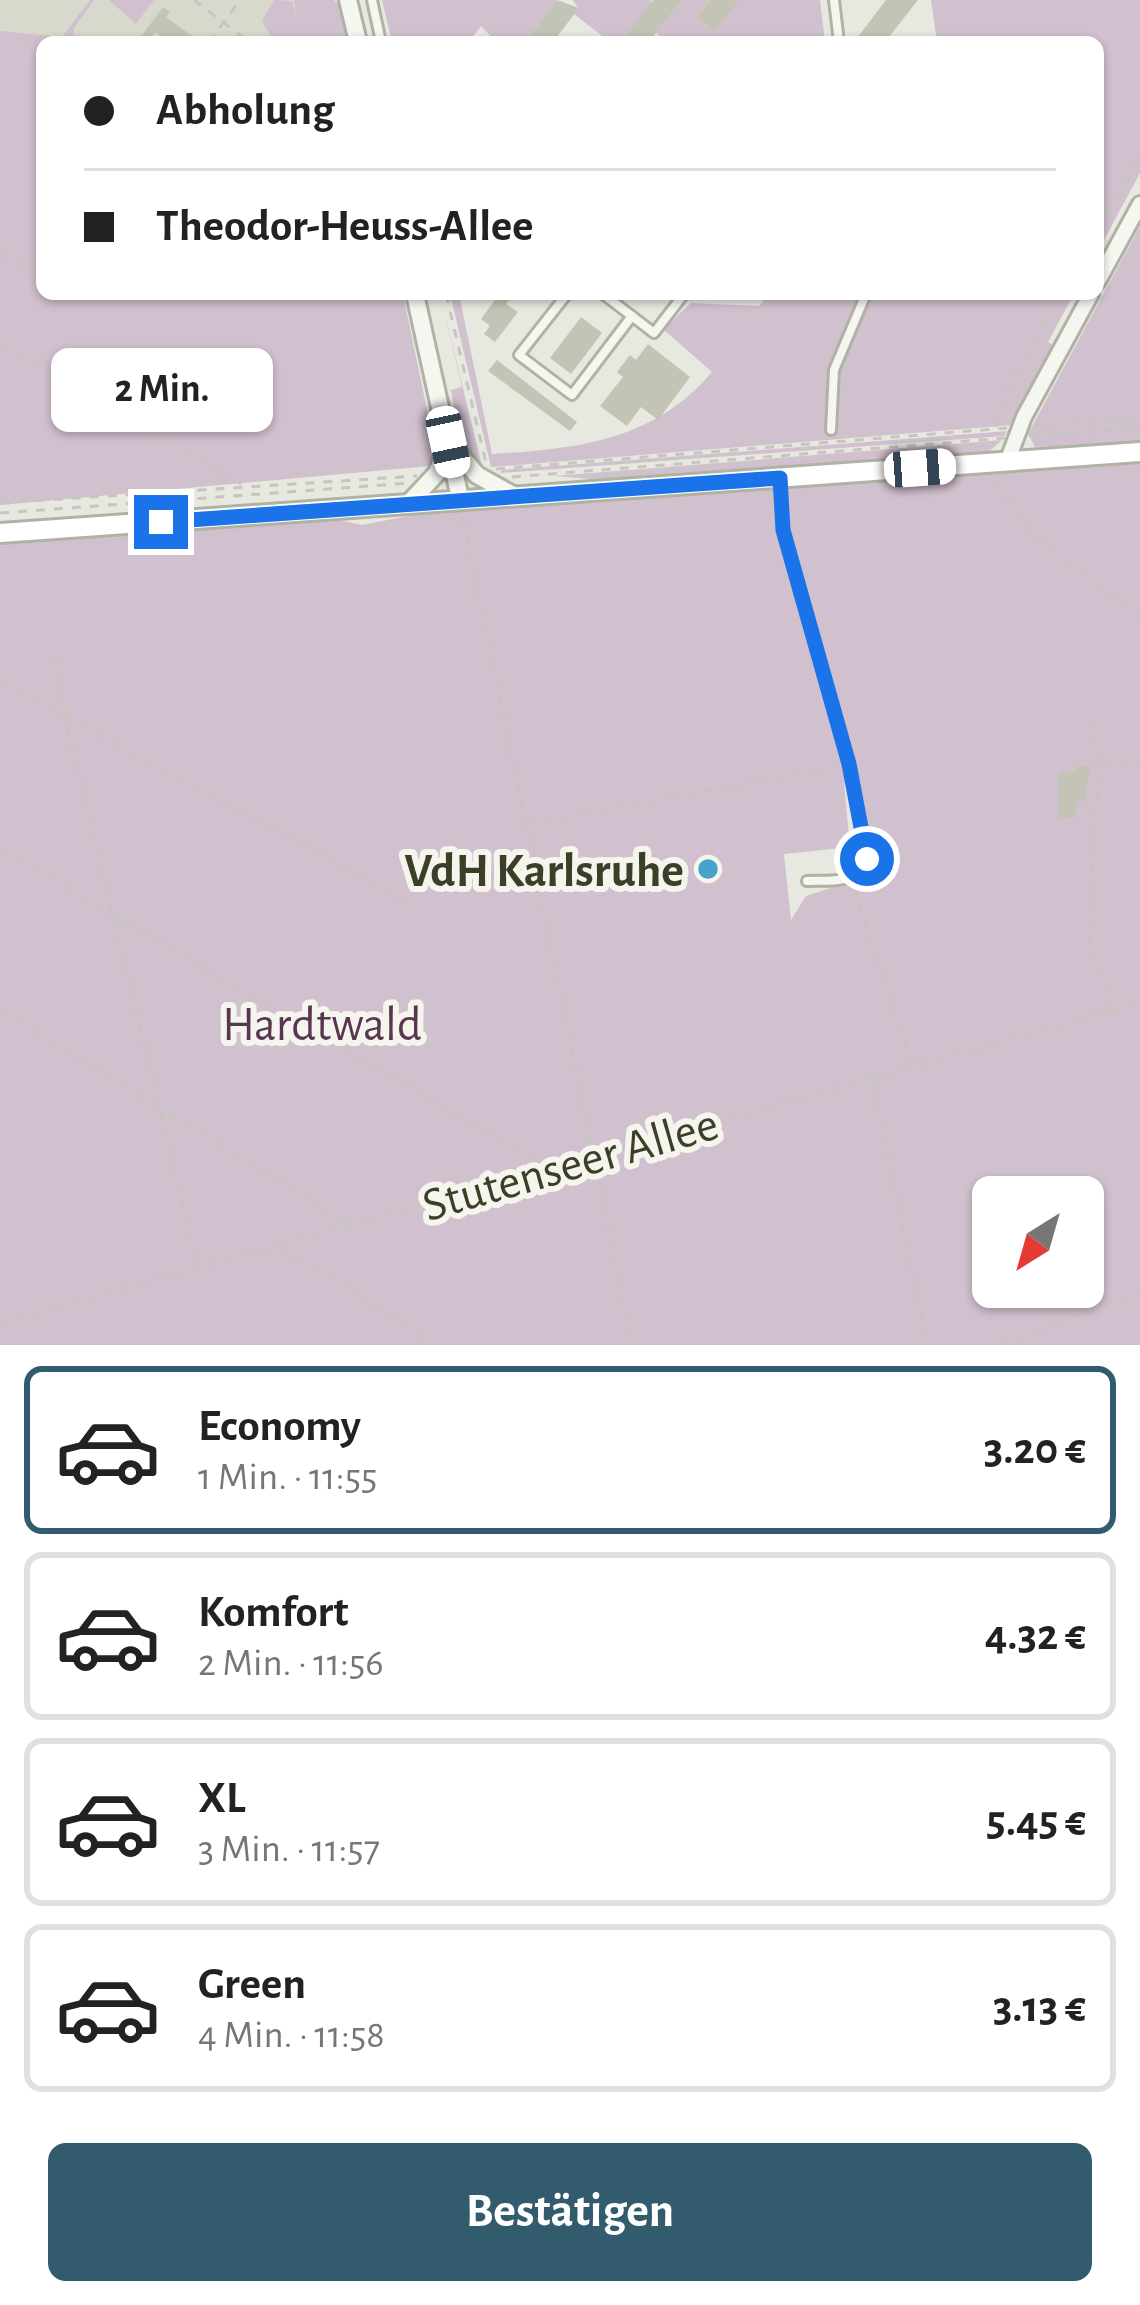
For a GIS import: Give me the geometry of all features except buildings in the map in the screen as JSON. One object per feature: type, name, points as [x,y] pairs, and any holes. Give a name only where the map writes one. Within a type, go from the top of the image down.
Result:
[{"type":"main road","points":[[0,533],[410,502],[461,504],[513,495],[1140,452]]},
{"type":"street","points":[[348,0],[357,36]]},
{"type":"street","points":[[1104,270],[1140,204]]},
{"type":"street","points":[[416,300],[461,504]]},
{"type":"street","points":[[999,463],[1088,300]]},
{"type":"street","points":[[410,502],[432,480],[448,442]]},
{"type":"street","points":[[448,442],[477,475],[513,495]]},
{"type":"lane","points":[[372,0],[380,36]]},
{"type":"lane","points":[[834,0],[838,36]]},
{"type":"lane","points":[[562,300],[520,356],[572,395],[632,316]]},
{"type":"lane","points":[[612,300],[654,333],[679,300]]},
{"type":"lane","points":[[831,430],[834,370],[863,300]]},
{"type":"lane","points":[[780,478],[783,530],[849,764],[867,859],[862,872],[851,879],[807,881]]},
{"type":"path","points":[[194,0],[242,36]]},
{"type":"path","points":[[214,36],[240,0]]},
{"type":"path","points":[[1104,220],[1140,157]]},
{"type":"path","points":[[0,253],[36,274]]},
{"type":"path","points":[[447,300],[488,471]]},
{"type":"path","points":[[996,429],[1010,383],[1058,300]]},
{"type":"path","points":[[0,345],[243,485]]},
{"type":"path","points":[[488,471],[502,477],[1140,417]]},
{"type":"path","points":[[488,471],[996,429],[1140,428]]},
{"type":"path","points":[[999,463],[1023,524],[1050,553],[1140,616]]},
{"type":"path","points":[[0,503],[406,475]]},
{"type":"path","points":[[0,513],[309,494],[432,480]]},
{"type":"path","points":[[308,481],[309,494]]},
{"type":"path","points":[[461,504],[632,1345]]},
{"type":"path","points":[[55,656],[65,718],[198,1267]]},
{"type":"path","points":[[0,682],[413,905]]},
{"type":"path","points":[[1089,721],[1100,763],[1092,849],[1095,922],[1089,943],[1108,994],[1108,1012]]},
{"type":"path","points":[[1100,763],[1140,762]]},
{"type":"path","points":[[525,824],[849,764]]},
{"type":"path","points":[[0,849],[113,910],[549,1167]]},
{"type":"path","points":[[851,879],[914,1067]]},
{"type":"path","name":"Stutenseer Allee","points":[[0,1324],[1140,1004]]},
{"type":"path","points":[[0,1010],[159,1103],[351,1225]]},
{"type":"path","points":[[872,1080],[927,1345]]},
{"type":"path","points":[[281,1245],[292,1259],[345,1285],[435,1345]]},
{"type":"path","points":[[1001,1345],[1140,1292]]},
{"type":"shaded area","points":[[0,0],[294,0],[297,7],[312,4],[319,36],[36,36],[36,41],[0,33]]},
{"type":"green space","points":[[90,0],[94,0],[73,36],[63,36]]},
{"type":"green space","points":[[109,0],[154,0],[136,24]]},
{"type":"green space","points":[[274,0],[292,1],[296,17],[294,0],[334,0],[342,6],[349,36],[271,36],[262,21]]},
{"type":"green space","points":[[382,0],[557,0],[530,36],[490,36],[481,26],[474,36],[391,36]]},
{"type":"green space","points":[[573,0],[651,0],[626,36],[602,36],[574,14],[578,8]]},
{"type":"green space","points":[[682,0],[710,0],[697,17],[739,0],[820,0],[824,36],[660,36],[656,33]]},
{"type":"green space","points":[[931,0],[1140,0],[1140,173],[1104,240],[1104,36],[936,36]]},
{"type":"green space","points":[[0,31],[52,36],[36,36],[36,300],[404,300],[433,439],[430,466],[0,505]]},
{"type":"green space","points":[[1140,226],[1140,444],[1035,447],[1028,434]]},
{"type":"green space","points":[[441,300],[481,462],[479,468],[462,444],[451,390],[462,387]]},
{"type":"green space","points":[[451,300],[460,300],[492,454],[555,449],[613,437],[666,413],[690,395],[712,372],[663,329],[691,303],[1071,300],[1048,342],[1056,347],[1013,425],[491,467]]},
{"type":"green space","points":[[1008,431],[1004,436],[500,473],[502,470]]},
{"type":"green space","points":[[1002,440],[985,455],[617,481],[554,476]]},
{"type":"green space","name":"Hardtwald","points":[[1140,458],[1140,1345],[0,1345],[0,542],[329,518],[362,525],[413,515]],"holes":[[[858,780],[874,857],[865,877],[806,896],[791,920],[784,854],[850,847],[844,783]]]},
{"type":"place","name":"VdH Karlsruhe","points":[[708,869]]},
{"type":"route","points":[[161,522],[442,498],[780,478],[783,530],[849,764],[867,859]]}]
